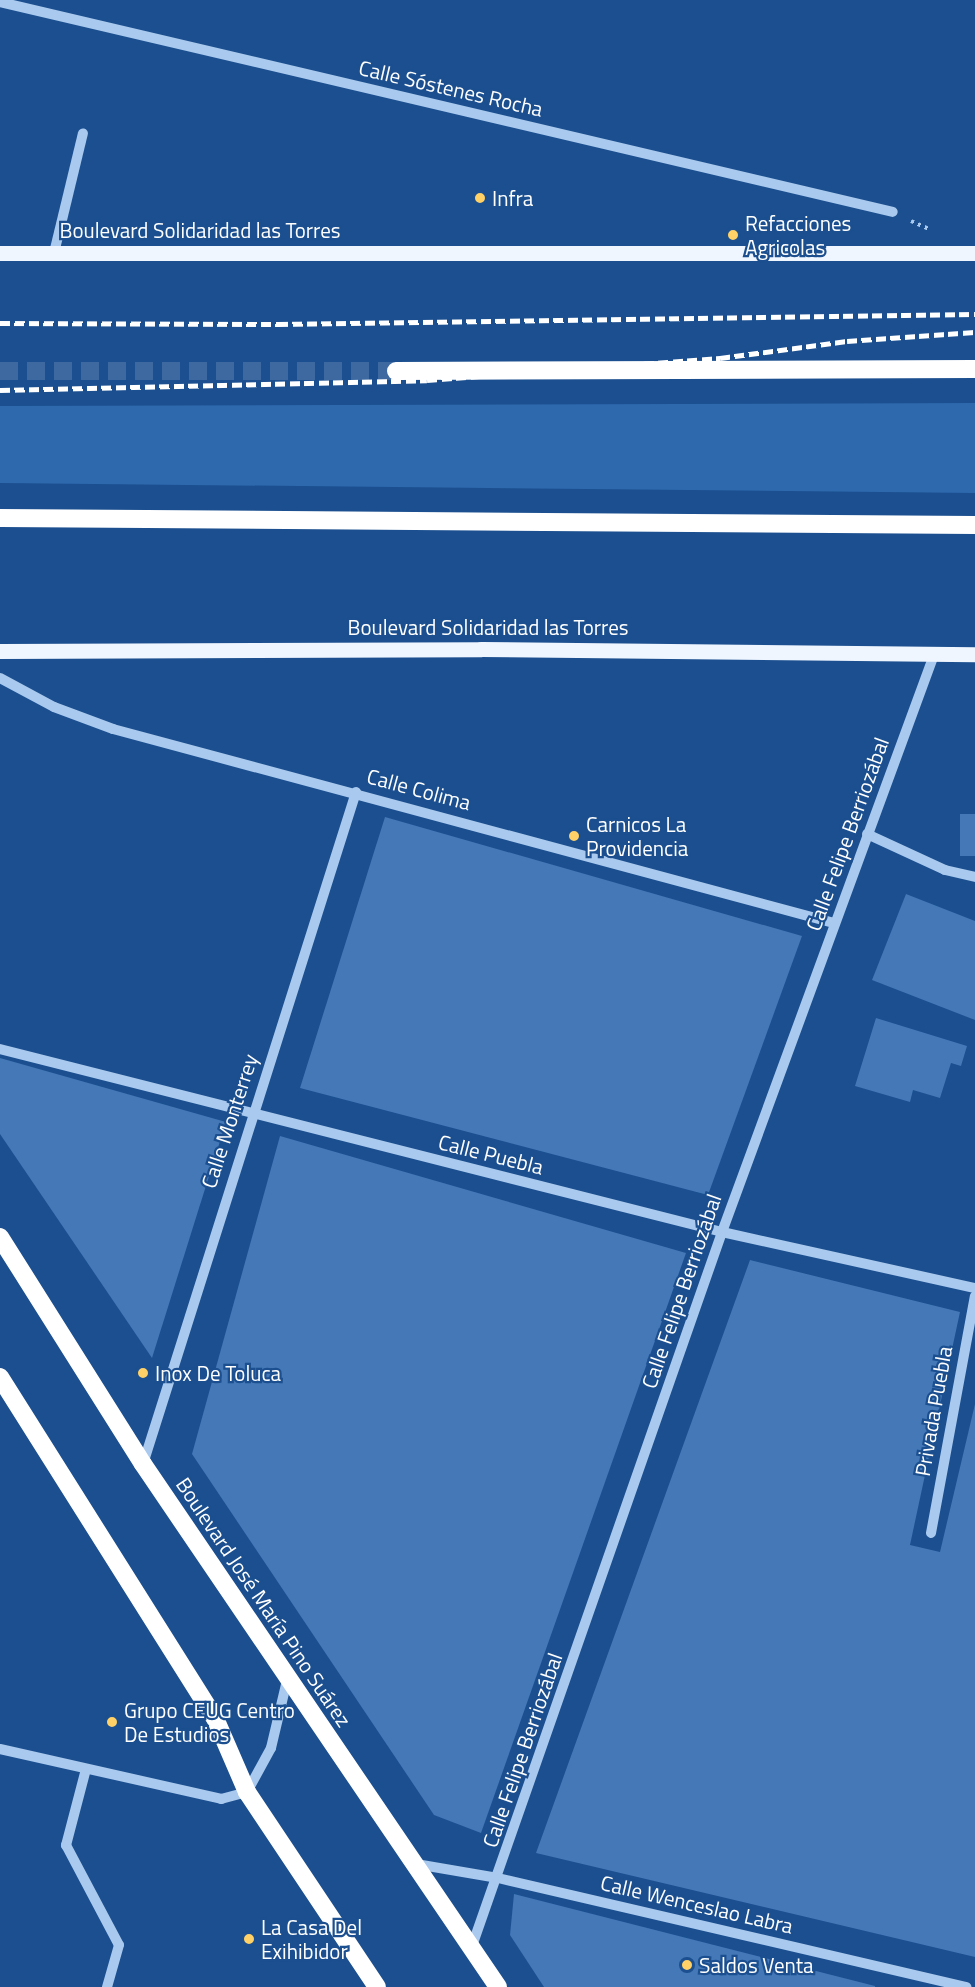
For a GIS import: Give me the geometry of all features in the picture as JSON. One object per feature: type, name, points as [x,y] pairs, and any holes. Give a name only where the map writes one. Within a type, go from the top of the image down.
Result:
[{"type":"highway","points":[[907,369],[975,358]]},
{"type":"highway","points":[[396,371],[975,369]]},
{"type":"highway","points":[[0,518],[975,525]]},
{"type":"highway","name":"Boulevard José María Pino Suárez","points":[[0,1237],[143,1464],[498,1987]]},
{"type":"highway","points":[[0,1377],[215,1718],[247,1792],[377,1987]]},
{"type":"main road","name":"Boulevard Solidaridad las Torres","points":[[0,253],[975,253]]},
{"type":"main road","name":"Boulevard Solidaridad las Torres","points":[[0,651],[481,649],[975,654]]},
{"type":"street","name":"Calle Sóstenes Rocha","points":[[0,2],[893,212]]},
{"type":"street","points":[[54,253],[83,133]]},
{"type":"street","name":"Calle Felipe Berriozábal","points":[[472,1946],[498,1878],[722,1232],[935,652]]},
{"type":"street","name":"Calle Colima","points":[[0,678],[54,707],[113,729],[356,792],[834,923]]},
{"type":"street","name":"Calle Monterrey","points":[[143,1464],[251,1114],[356,792]]},
{"type":"street","points":[[867,834],[945,870],[975,877]]},
{"type":"street","name":"Calle Puebla","points":[[0,1049],[722,1232],[975,1287]]},
{"type":"street","name":"Privada Puebla","points":[[931,1533],[975,1296]]},
{"type":"street","points":[[0,1749],[221,1799],[247,1792],[271,1748],[288,1675]]},
{"type":"street","points":[[86,1769],[66,1845],[119,1946],[107,1987]]},
{"type":"street","name":"Calle Wenceslao Labra","points":[[416,1864],[498,1878],[967,1987]]},
{"type":"shaded area","points":[[975,403],[975,493],[0,483],[0,406]]},
{"type":"building","points":[[960,814],[975,814],[975,856],[960,856]]},
{"type":"building","points":[[385,817],[802,936],[708,1195],[300,1088]]},
{"type":"building","points":[[906,894],[975,921],[975,1020],[872,980]]},
{"type":"building","points":[[876,1018],[967,1046],[961,1066],[951,1063],[940,1098],[913,1090],[910,1102],[855,1086]]},
{"type":"building","points":[[0,1058],[226,1122],[152,1358],[0,1134]]},
{"type":"building","points":[[280,1136],[686,1253],[481,1833],[434,1815],[192,1454]]},
{"type":"building","points":[[750,1260],[960,1312],[910,1545],[940,1552],[975,1404],[975,1957],[536,1853]]},
{"type":"building","points":[[514,1894],[875,1987],[544,1987],[510,1935]]},
{"type":"tunnel","points":[[0,371],[396,371]]},
{"type":"railway","points":[[0,323],[278,324],[975,314]]},
{"type":"railway","points":[[0,390],[427,380],[720,358],[847,341],[975,332]]},
{"type":"place","name":"Infra","points":[[480,198]]},
{"type":"place","name":"Refacciones Agricolas","points":[[733,235]]},
{"type":"place","name":"Carnicos La Providencia","points":[[574,836]]},
{"type":"place","name":"Inox De Toluca","points":[[143,1373]]},
{"type":"place","name":"Grupo CEUG Centro De Estudios","points":[[112,1722]]},
{"type":"place","name":"La Casa Del Exihibidor","points":[[249,1939]]},
{"type":"place","name":"Saldos Venta","points":[[687,1965]]}]
